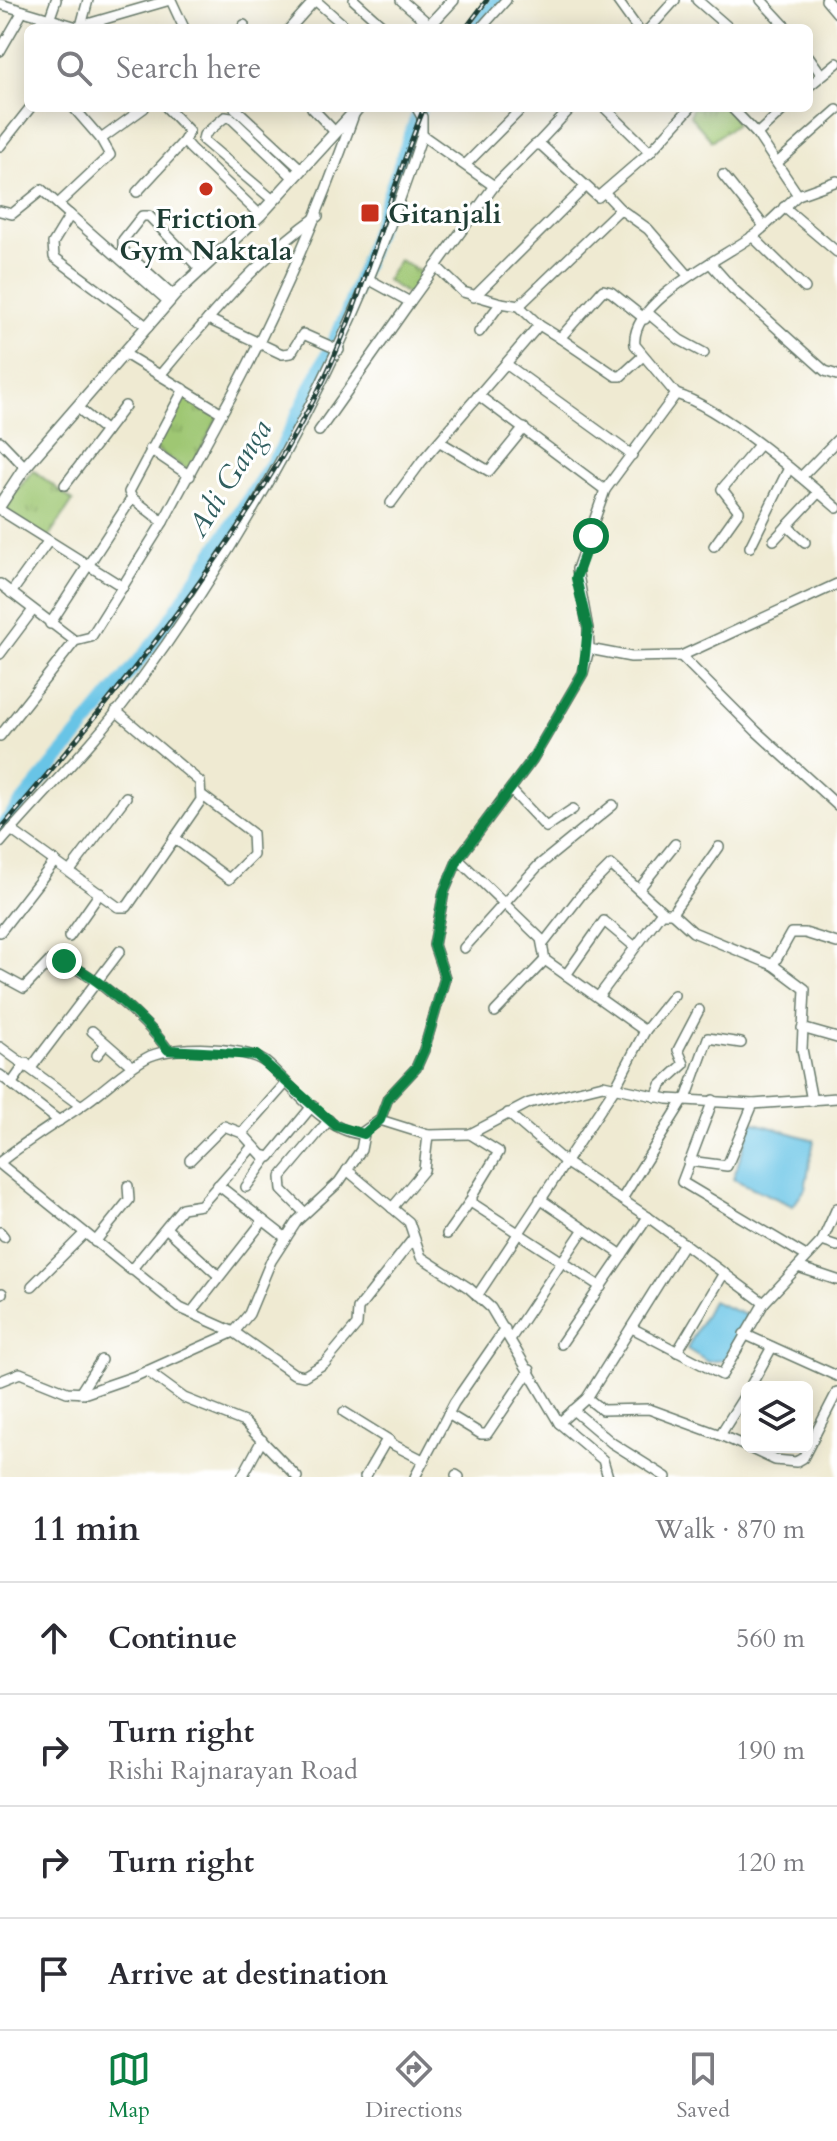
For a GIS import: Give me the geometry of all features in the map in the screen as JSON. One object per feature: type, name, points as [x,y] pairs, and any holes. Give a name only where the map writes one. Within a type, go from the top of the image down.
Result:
[{"type":"main road","points":[[431,24],[453,0]]},
{"type":"main road","points":[[0,508],[25,467],[79,409],[171,299],[260,215],[354,112]]},
{"type":"street","points":[[49,20],[56,0]]},
{"type":"street","points":[[82,24],[88,0]]},
{"type":"street","points":[[128,11],[131,0]]},
{"type":"street","points":[[100,24],[128,11],[171,0],[182,24]]},
{"type":"street","points":[[294,24],[315,0],[342,24]]},
{"type":"street","points":[[354,0],[381,24]]},
{"type":"street","points":[[401,0],[425,24]]},
{"type":"street","points":[[485,24],[506,0]]},
{"type":"street","points":[[617,0],[634,24]]},
{"type":"street","points":[[654,24],[675,0]]},
{"type":"street","points":[[697,0],[724,24]]},
{"type":"street","points":[[761,0],[783,24]]},
{"type":"street","points":[[826,0],[837,13]]},
{"type":"street","points":[[0,4],[70,24]]},
{"type":"street","points":[[0,51],[23,11]]},
{"type":"street","points":[[813,63],[821,74]]},
{"type":"street","points":[[813,82],[837,63]]},
{"type":"street","points":[[777,163],[837,110]]},
{"type":"street","points":[[0,146],[27,112]]},
{"type":"street","points":[[58,204],[110,155],[101,139],[77,112]]},
{"type":"street","points":[[101,139],[138,112]]},
{"type":"street","points":[[137,192],[184,141],[189,131],[171,112]]},
{"type":"street","points":[[239,112],[298,174]]},
{"type":"street","points":[[316,112],[336,133]]},
{"type":"street","points":[[0,736],[75,641],[91,637],[190,476],[260,345],[318,216],[356,112]]},
{"type":"street","points":[[467,163],[518,112]]},
{"type":"street","points":[[319,431],[494,186],[567,112]]},
{"type":"street","points":[[609,112],[650,152]]},
{"type":"street","points":[[538,143],[598,197],[606,194],[650,152],[685,112]]},
{"type":"street","points":[[736,112],[757,134],[798,195]]},
{"type":"street","points":[[757,134],[781,112]]},
{"type":"street","points":[[0,843],[138,683],[198,598],[231,544],[370,280],[422,135],[422,113]]},
{"type":"street","points":[[273,200],[208,144],[204,135],[228,117],[298,174]]},
{"type":"street","points":[[422,135],[467,163],[494,186]]},
{"type":"street","points":[[184,141],[260,215]]},
{"type":"street","points":[[198,155],[208,144]]},
{"type":"street","points":[[221,178],[232,165]]},
{"type":"street","points":[[723,175],[764,226]]},
{"type":"street","points":[[837,182],[798,195],[752,236],[687,274],[647,317],[634,339],[643,356],[676,394],[693,400],[759,445],[837,508]]},
{"type":"street","points":[[474,297],[585,187]]},
{"type":"street","points":[[0,211],[14,212],[38,190],[171,299]]},
{"type":"street","points":[[606,194],[620,209],[648,229],[687,274]]},
{"type":"street","points":[[784,207],[837,252]]},
{"type":"street","points":[[519,306],[620,209]]},
{"type":"street","points":[[69,214],[53,243],[54,257],[148,327]]},
{"type":"street","points":[[171,299],[123,250],[123,240],[142,216],[149,216],[201,270]]},
{"type":"street","points":[[160,375],[208,319],[290,236],[318,216]]},
{"type":"street","points":[[752,236],[805,288]]},
{"type":"street","points":[[710,263],[733,289],[825,371],[837,375]]},
{"type":"street","points":[[436,266],[474,297],[519,306],[539,325],[616,376],[621,376],[643,356]]},
{"type":"street","points":[[370,280],[410,302]]},
{"type":"street","points":[[560,338],[603,290],[611,292],[704,353]]},
{"type":"street","points":[[479,332],[501,303]]},
{"type":"street","points":[[208,319],[260,345],[286,354],[303,334],[334,348]]},
{"type":"street","points":[[391,503],[539,325]]},
{"type":"street","points":[[125,354],[222,413]]},
{"type":"street","points":[[506,364],[632,455]]},
{"type":"street","points":[[50,624],[132,498],[131,483],[184,389]]},
{"type":"street","points":[[0,1381],[20,1373],[67,1392],[80,1393],[147,1371],[234,1332],[249,1314],[271,1261],[286,1238],[305,1213],[316,1207],[347,1170],[361,1150],[364,1134],[380,1120],[388,1098],[416,1068],[445,978],[434,945],[444,892],[458,859],[511,790],[579,683],[589,649],[586,615],[576,578],[605,490],[676,394]]},
{"type":"street","points":[[478,395],[605,490]]},
{"type":"street","points":[[65,485],[125,406]]},
{"type":"street","points":[[79,409],[106,431]]},
{"type":"street","points":[[440,442],[489,471],[524,428]]},
{"type":"street","points":[[801,477],[837,440]]},
{"type":"street","points":[[0,441],[25,467]]},
{"type":"street","points":[[714,546],[739,511],[722,489],[759,445]]},
{"type":"street","points":[[150,449],[190,476]]},
{"type":"street","points":[[750,547],[789,468]]},
{"type":"street","points":[[774,540],[819,492]]},
{"type":"street","points":[[132,498],[163,522]]},
{"type":"street","points":[[0,508],[47,543],[123,587]]},
{"type":"street","points":[[787,526],[805,542]]},
{"type":"street","points":[[11,593],[47,543]]},
{"type":"street","points":[[0,584],[75,641]]},
{"type":"street","points":[[589,649],[631,657],[681,656],[837,584]]},
{"type":"street","points":[[0,654],[33,610]]},
{"type":"street","points":[[0,635],[9,642]]},
{"type":"street","points":[[681,656],[756,731],[837,805]]},
{"type":"street","points":[[116,711],[200,782],[203,796],[252,833],[253,855],[229,879],[174,838]]},
{"type":"street","points":[[511,790],[546,827],[573,809]]},
{"type":"street","points":[[11,830],[118,907],[127,907],[203,796]]},
{"type":"street","points":[[70,871],[126,797]]},
{"type":"street","points":[[464,948],[538,866],[613,805]]},
{"type":"street","points":[[639,889],[675,844]]},
{"type":"street","points":[[599,996],[634,946],[668,912],[719,847]]},
{"type":"street","points":[[458,859],[543,944],[545,960],[645,1031]]},
{"type":"street","points":[[0,932],[55,861]]},
{"type":"street","points":[[543,944],[611,865],[693,932],[773,965],[805,989],[802,1049],[812,1101]]},
{"type":"street","points":[[69,937],[100,893]]},
{"type":"street","points":[[566,975],[604,921],[634,946]]},
{"type":"street","points":[[773,965],[791,933],[805,933],[837,943]]},
{"type":"street","points":[[12,1083],[120,951]]},
{"type":"street","points":[[0,975],[24,988],[53,960],[68,962],[95,981],[153,1032],[168,1050]]},
{"type":"street","points":[[495,1012],[545,960]]},
{"type":"street","points":[[477,1296],[616,1086],[645,1031],[674,995]]},
{"type":"street","points":[[656,1097],[661,1085],[684,1064],[678,1050],[699,1010]]},
{"type":"street","points":[[802,1028],[837,1038]]},
{"type":"street","points":[[92,1031],[132,1066]]},
{"type":"street","points":[[622,1199],[685,1099],[708,1038],[741,1043]]},
{"type":"street","points":[[97,1055],[106,1044]]},
{"type":"street","points":[[0,1047],[81,1106]]},
{"type":"street","points":[[364,1134],[346,1131],[329,1120],[285,1084],[268,1063],[248,1052],[168,1050],[132,1066],[81,1106],[31,1136],[0,1163],[180,1308],[234,1332],[294,1374],[304,1376],[325,1363],[357,1325],[358,1309],[413,1239]]},
{"type":"street","points":[[0,1075],[59,1121]]},
{"type":"street","points":[[242,1133],[285,1084]]},
{"type":"street","points":[[380,1120],[428,1135],[470,1134],[529,1103],[616,1086],[656,1097],[753,1104],[837,1098]]},
{"type":"street","points":[[713,1100],[682,1177],[684,1185],[806,1256]]},
{"type":"street","points":[[689,1161],[727,1166],[753,1104]]},
{"type":"street","points":[[246,1187],[313,1105]]},
{"type":"street","points":[[508,1113],[565,1162],[648,1217],[764,1303]]},
{"type":"street","points":[[305,1213],[282,1190],[281,1177],[329,1120]]},
{"type":"street","points":[[190,1160],[224,1126],[242,1133],[267,1158]]},
{"type":"street","points":[[447,1234],[499,1152],[470,1134]]},
{"type":"street","points":[[392,1208],[424,1170],[428,1135]]},
{"type":"street","points":[[133,1270],[182,1208],[198,1208],[253,1146]]},
{"type":"street","points":[[347,1170],[409,1222],[417,1252],[477,1296],[508,1333],[559,1423],[603,1460],[608,1477]]},
{"type":"street","points":[[218,1185],[286,1238]]},
{"type":"street","points":[[95,1242],[129,1200],[128,1186]]},
{"type":"street","points":[[540,1199],[622,1255]]},
{"type":"street","points":[[471,1200],[517,1234],[601,1287]]},
{"type":"street","points":[[632,1328],[722,1375],[764,1303],[822,1241],[837,1208]]},
{"type":"street","points":[[561,1344],[648,1217]]},
{"type":"street","points":[[191,1313],[263,1221]]},
{"type":"street","points":[[167,1229],[219,1276]]},
{"type":"street","points":[[415,1477],[448,1414],[584,1229]]},
{"type":"street","points":[[32,1286],[85,1233]]},
{"type":"street","points":[[822,1241],[837,1246]]},
{"type":"street","points":[[559,1423],[587,1398],[684,1243]]},
{"type":"street","points":[[798,1267],[837,1280]]},
{"type":"street","points":[[677,1352],[724,1273]]},
{"type":"street","points":[[744,1334],[837,1376]]},
{"type":"street","points":[[753,1381],[772,1347]]},
{"type":"street","points":[[80,1393],[101,1360]]},
{"type":"street","points":[[448,1414],[481,1434],[487,1434],[530,1370]]},
{"type":"street","points":[[147,1371],[184,1398],[244,1422],[297,1477]]},
{"type":"street","points":[[813,1439],[837,1392]]},
{"type":"street","points":[[587,1398],[602,1410],[649,1409],[741,1444]]},
{"type":"street","points":[[720,1435],[741,1400]]},
{"type":"street","points":[[573,1410],[612,1443],[666,1477]]},
{"type":"street","points":[[344,1412],[423,1460]]},
{"type":"street","points":[[242,1477],[262,1440]]},
{"type":"street","points":[[365,1477],[389,1440]]},
{"type":"street","points":[[760,1453],[775,1460],[796,1462],[806,1453]]},
{"type":"green space","points":[[691,112],[731,112],[736,124],[712,141],[690,116]]},
{"type":"green space","points":[[399,260],[425,274],[410,296],[386,280]]},
{"type":"green space","points":[[184,392],[220,414],[189,471],[152,447]]},
{"type":"green space","points":[[33,470],[73,501],[46,541],[3,508]]},
{"type":"water","points":[[752,1122],[814,1140],[805,1189],[793,1206],[733,1179]]},
{"type":"water","points":[[712,1301],[748,1316],[724,1360],[708,1362],[687,1349]]},
{"type":"waterway","name":"Adi Ganga","points":[[478,24],[497,0]]},
{"type":"waterway","name":"Adi Ganga","points":[[0,829],[158,638],[280,451],[346,316],[419,112]]},
{"type":"railway","points":[[469,24],[487,0]]},
{"type":"railway","points":[[0,830],[168,624],[208,571],[280,460],[313,401],[345,330],[422,112]]},
{"type":"place","name":"Friction Gym Naktala","points":[[206,189]]},
{"type":"place","name":"Gitanjali","points":[[370,213]]},
{"type":"route","points":[[64,961],[95,981],[153,1032],[168,1050],[238,1051],[256,1055],[268,1063],[285,1084],[336,1126],[353,1134],[364,1134],[380,1120],[388,1098],[416,1068],[424,1050],[445,978],[434,945],[441,921],[444,892],[458,859],[532,760],[583,673],[589,649],[588,629],[576,578],[591,536]]}]
